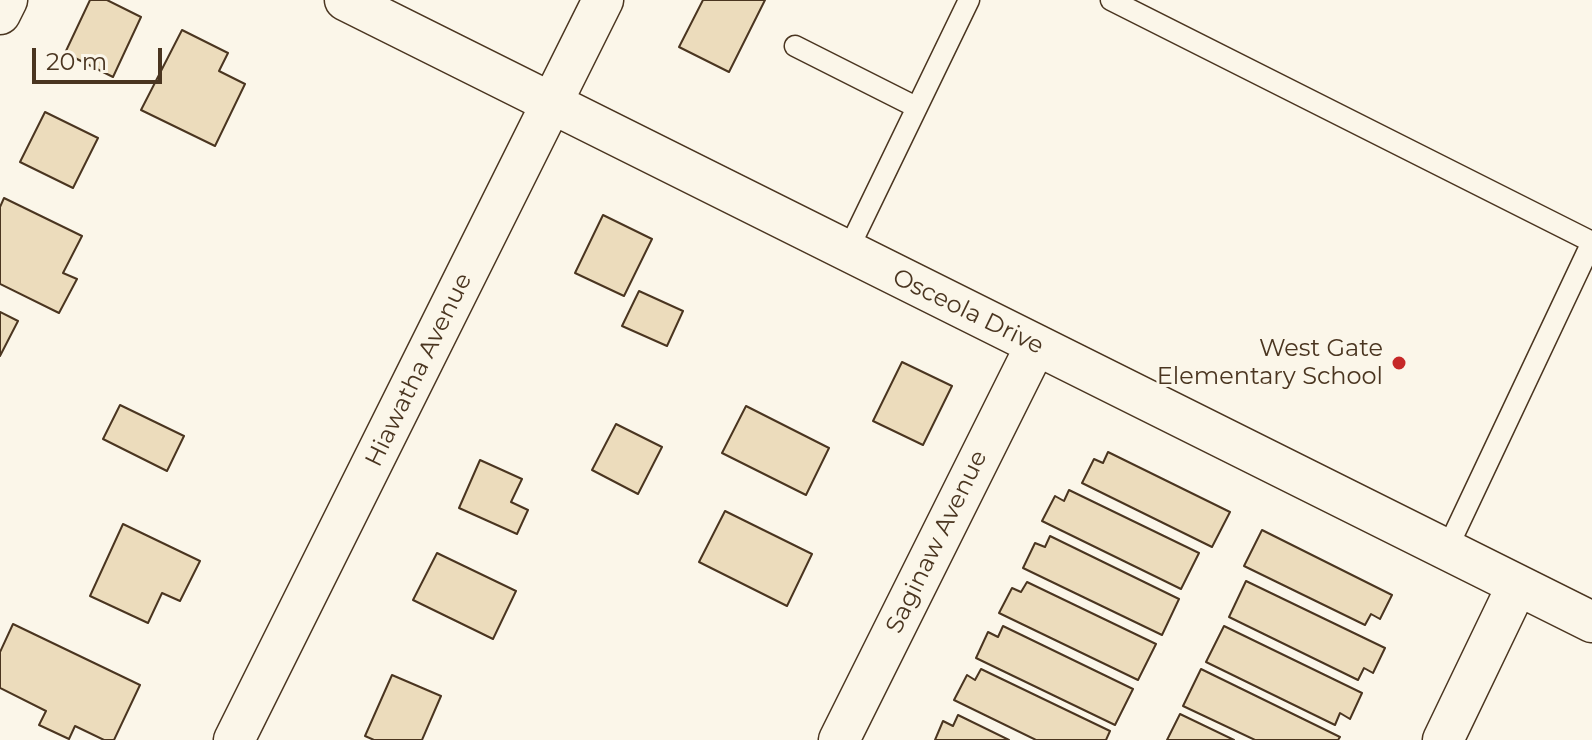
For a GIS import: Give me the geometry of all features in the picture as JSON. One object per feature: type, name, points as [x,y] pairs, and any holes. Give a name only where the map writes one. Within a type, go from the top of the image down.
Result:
[{"type":"street","points":[[0,14],[7,0]]},
{"type":"street","name":"Osceola Drive","points":[[345,0],[1592,622]]},
{"type":"street","name":"Hiawatha Avenue","points":[[234,740],[603,0]]},
{"type":"street","name":"Saginaw Avenue","points":[[839,740],[1036,345]]},
{"type":"street","points":[[1443,740],[1517,586]]},
{"type":"lane","points":[[847,252],[969,0]]},
{"type":"lane","points":[[1111,0],[1592,242],[1447,549]]},
{"type":"lane","points":[[795,46],[916,107]]},
{"type":"building","points":[[90,0],[107,0],[141,17],[113,77],[65,53]]},
{"type":"building","points":[[703,0],[765,0],[729,72],[679,47]]},
{"type":"building","points":[[182,30],[228,53],[219,71],[245,84],[215,146],[141,110]]},
{"type":"building","points":[[45,112],[98,138],[73,188],[20,162]]},
{"type":"building","points":[[4,198],[82,236],[63,273],[77,279],[59,313],[0,284],[0,207]]},
{"type":"building","points":[[603,215],[652,239],[624,296],[575,273]]},
{"type":"building","points":[[639,291],[683,311],[667,346],[622,326]]},
{"type":"building","points":[[0,312],[18,321],[0,356]]},
{"type":"building","points":[[902,362],[952,386],[923,445],[873,421]]},
{"type":"building","points":[[120,405],[184,436],[167,471],[103,439]]},
{"type":"building","points":[[746,406],[829,448],[806,495],[722,453]]},
{"type":"building","points":[[616,424],[662,447],[638,494],[592,470]]},
{"type":"building","points":[[1108,452],[1230,512],[1212,547],[1082,483],[1094,459],[1103,463]]},
{"type":"building","points":[[480,460],[522,479],[511,502],[528,510],[517,534],[459,508]]},
{"type":"building","points":[[1069,490],[1199,553],[1181,589],[1042,521],[1055,496],[1064,501]]},
{"type":"building","points":[[725,511],[812,554],[787,606],[699,562]]},
{"type":"building","points":[[123,524],[200,561],[180,601],[162,593],[148,623],[90,596]]},
{"type":"building","points":[[1262,530],[1392,595],[1380,619],[1371,614],[1365,625],[1244,566]]},
{"type":"building","points":[[1050,536],[1179,599],[1162,635],[1023,568],[1035,543],[1045,547]]},
{"type":"building","points":[[437,553],[516,591],[493,639],[413,600]]},
{"type":"building","points":[[1246,581],[1385,648],[1373,673],[1364,668],[1358,680],[1229,617]]},
{"type":"building","points":[[1027,582],[1156,644],[1138,680],[999,613],[1012,588],[1021,592]]},
{"type":"building","points":[[13,624],[140,685],[114,740],[104,740],[75,726],[69,739],[39,725],[46,711],[0,688],[0,652]]},
{"type":"building","points":[[1003,626],[1133,689],[1115,725],[976,658],[988,632],[998,637]]},
{"type":"building","points":[[1224,626],[1362,693],[1350,719],[1340,713],[1335,725],[1206,662]]},
{"type":"building","points":[[981,669],[1110,731],[1106,740],[1036,740],[954,700],[967,675],[975,680]]},
{"type":"building","points":[[1201,669],[1340,737],[1338,740],[1255,740],[1183,706]]},
{"type":"building","points":[[392,675],[441,696],[422,740],[374,740],[365,736]]},
{"type":"building","points":[[1180,714],[1234,740],[1167,740]]},
{"type":"building","points":[[958,715],[1009,740],[935,740],[943,721],[953,726]]},
{"type":"place","name":"West Gate Elementary School","points":[[1399,363]]}]
